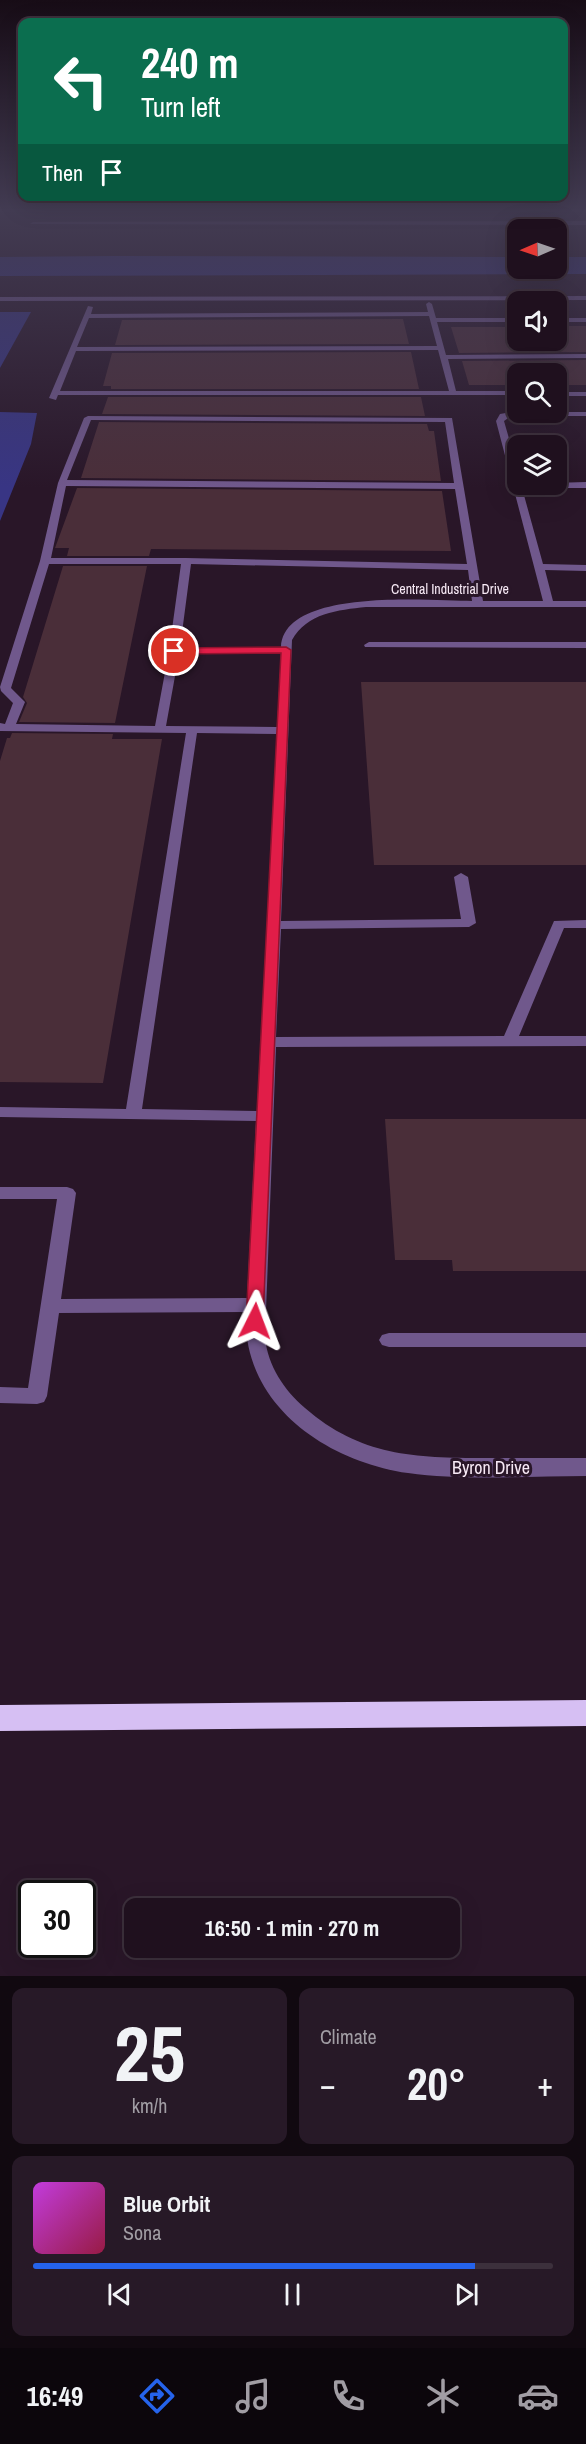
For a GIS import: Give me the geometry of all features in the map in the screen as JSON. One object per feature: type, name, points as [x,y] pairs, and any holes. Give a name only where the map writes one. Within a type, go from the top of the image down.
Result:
[{"type":"highway","points":[[0,1718],[586,1713]]},
{"type":"street","points":[[92,303],[54,395],[507,393]]},
{"type":"street","points":[[429,303],[453,393]]},
{"type":"street","points":[[87,316],[433,317],[507,320]]},
{"type":"street","points":[[567,320],[586,320]]},
{"type":"street","points":[[73,349],[441,348]]},
{"type":"street","points":[[443,357],[586,357]]},
{"type":"street","points":[[567,394],[586,394]]},
{"type":"street","points":[[507,446],[500,418],[515,414],[586,414]]},
{"type":"street","points":[[4,727],[19,702],[4,689],[45,561],[62,483],[88,418],[449,420],[478,604]]},
{"type":"street","points":[[62,483],[459,486]]},
{"type":"street","points":[[567,485],[586,485]]},
{"type":"street","points":[[520,495],[549,604]]},
{"type":"street","points":[[45,561],[186,561],[471,567]]},
{"type":"street","points":[[160,729],[174,651],[186,561]]},
{"type":"street","points":[[539,567],[586,568]]},
{"type":"street","name":"Central Industrial Drive","points":[[286,650],[290,633],[305,620],[334,609],[366,604],[586,604]]},
{"type":"street","points":[[369,645],[586,645]]},
{"type":"street","points":[[174,651],[286,650]]},
{"type":"street","name":"Byron Drive","points":[[286,650],[256,1305],[256,1344],[264,1368],[277,1391],[296,1413],[320,1432],[349,1447],[397,1463],[431,1467],[586,1467]]},
{"type":"street","points":[[4,727],[282,731]]},
{"type":"street","points":[[133,1114],[192,730]]},
{"type":"street","points":[[274,925],[469,923],[461,877]]},
{"type":"street","points":[[509,1041],[559,924],[586,924]]},
{"type":"street","points":[[267,1042],[586,1041]]},
{"type":"street","points":[[0,1112],[264,1116]]},
{"type":"street","points":[[0,1192],[67,1193],[37,1396],[0,1395]]},
{"type":"street","points":[[50,1306],[256,1305]]},
{"type":"street","points":[[389,1340],[586,1340]]},
{"type":"shaded area","points":[[0,312],[31,312],[0,368]]},
{"type":"shaded area","points":[[0,412],[37,413],[31,444],[0,521]]},
{"type":"building","points":[[403,319],[409,344],[115,345],[122,320]]},
{"type":"building","points":[[567,326],[586,326],[586,352],[459,353],[451,327],[507,327],[507,351],[567,351]]},
{"type":"building","points":[[411,352],[419,389],[111,389],[111,386],[103,386],[112,353]]},
{"type":"building","points":[[586,360],[586,385],[567,385],[567,363],[507,363],[507,385],[469,385],[462,361]]},
{"type":"building","points":[[108,397],[421,397],[425,416],[102,414]]},
{"type":"building","points":[[99,422],[427,424],[429,431],[434,431],[441,481],[81,478]]},
{"type":"building","points":[[77,488],[442,491],[451,551],[151,549],[149,556],[67,556],[69,548],[55,548]]},
{"type":"building","points":[[63,566],[147,566],[115,723],[19,722],[27,703],[23,697]]},
{"type":"building","points":[[361,682],[586,682],[586,865],[374,865]]},
{"type":"building","points":[[12,733],[113,734],[112,739],[162,739],[103,1083],[0,1082],[0,761],[7,738],[10,738]]},
{"type":"building","points":[[385,1119],[586,1119],[586,1271],[453,1271],[452,1260],[395,1260]]},
{"type":"route","points":[[174,651],[286,650],[255,1321]]}]
